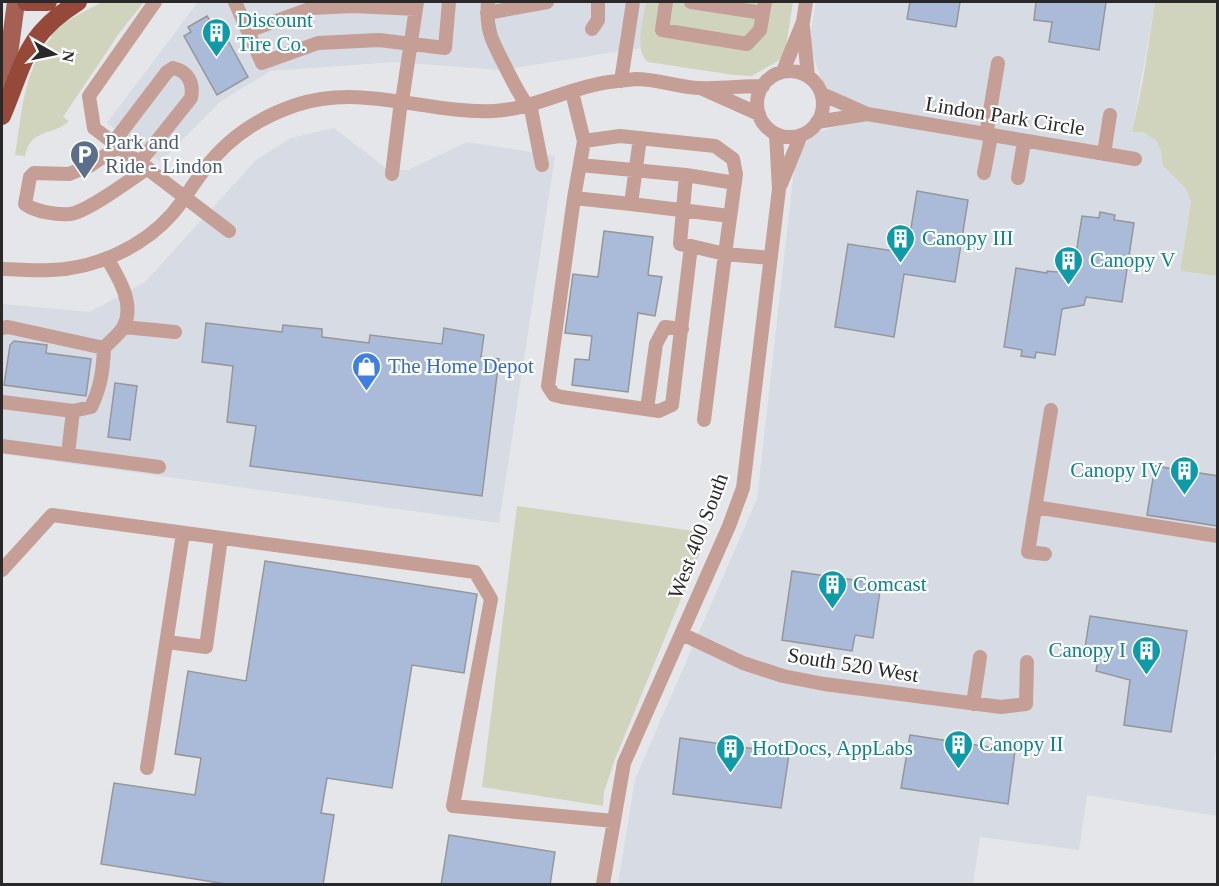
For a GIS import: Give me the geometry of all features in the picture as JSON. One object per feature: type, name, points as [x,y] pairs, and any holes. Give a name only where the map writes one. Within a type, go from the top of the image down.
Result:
[{"type":"highway","points":[[26,2],[48,2]]},
{"type":"highway","points":[[2,114],[24,58],[34,40],[46,25],[78,2]]},
{"type":"main road","points":[[2,114],[16,2]]},
{"type":"street","points":[[155,2],[89,96],[94,128],[228,231]]},
{"type":"street","points":[[235,2],[262,63],[318,43],[379,40],[445,48],[449,2]]},
{"type":"street","points":[[542,165],[529,104],[516,91],[490,37],[488,7],[547,2]]},
{"type":"street","points":[[592,29],[598,20],[598,2]]},
{"type":"street","points":[[621,81],[633,2]]},
{"type":"street","points":[[666,2],[662,30],[747,44],[760,30],[764,7],[691,2]]},
{"type":"street","points":[[783,71],[803,22],[806,2]]},
{"type":"street","points":[[248,31],[312,8],[334,4],[417,5],[392,174]]},
{"type":"street","points":[[803,22],[808,76]]},
{"type":"street","points":[[984,173],[998,63]]},
{"type":"street","points":[[172,68],[182,70],[192,87],[191,98],[144,165],[92,204],[72,214],[33,210],[25,204],[30,177],[34,173],[69,174],[91,165],[116,145],[167,72],[172,68]]},
{"type":"street","points":[[783,71],[797,71],[808,76],[822,94],[822,112],[818,123],[801,135],[787,137],[776,134],[764,124],[759,114],[758,96],[762,86],[772,76],[783,71]]},
{"type":"street","points":[[2,269],[52,270],[76,267],[106,258],[136,243],[157,228],[184,198],[204,170],[228,144],[245,130],[278,112],[318,99],[364,97],[476,111],[497,111],[605,83],[637,79],[699,88],[762,86]]},
{"type":"street","points":[[699,88],[759,114]]},
{"type":"street","points":[[572,92],[584,141],[548,386],[554,395],[659,411],[672,405],[691,246]]},
{"type":"street","points":[[822,94],[867,114]]},
{"type":"street","points":[[818,123],[867,114]]},
{"type":"street","name":"Lindon Park Circle","points":[[867,114],[1135,159]]},
{"type":"street","points":[[1104,154],[1110,115]]},
{"type":"street","name":"West 400 South","points":[[603,885],[624,763],[735,512],[743,488],[779,189],[776,134]]},
{"type":"street","name":"West 400 South","points":[[779,189],[801,135]]},
{"type":"street","points":[[584,141],[620,136],[715,146],[733,159],[736,174],[704,420]]},
{"type":"street","points":[[631,204],[640,138]]},
{"type":"street","points":[[1018,178],[1024,142]]},
{"type":"street","points":[[580,165],[686,175],[735,183]]},
{"type":"street","points":[[686,175],[680,244],[725,254],[771,258]]},
{"type":"street","points":[[574,198],[730,216]]},
{"type":"street","points":[[2,402],[73,411],[91,407],[103,373],[104,348],[124,327],[127,310],[124,288],[106,258]]},
{"type":"street","points":[[2,328],[8,327],[104,348]]},
{"type":"street","points":[[124,327],[175,332]]},
{"type":"street","points":[[647,409],[659,335],[665,327],[682,329]]},
{"type":"street","points":[[1045,554],[1028,552],[1050,410]]},
{"type":"street","points":[[68,454],[73,411]]},
{"type":"street","points":[[2,446],[159,467]]},
{"type":"street","points":[[1035,507],[1218,536]]},
{"type":"street","points":[[2,570],[52,515],[475,572],[491,599],[453,806],[614,821]]},
{"type":"street","points":[[147,768],[183,532]]},
{"type":"street","points":[[167,642],[206,647],[221,538]]},
{"type":"street","name":"South 520 West","points":[[682,634],[743,663],[783,676],[824,684],[1002,707],[1026,704],[1027,662]]},
{"type":"street","points":[[973,704],[980,657]]},
{"type":"shaded area","points":[[198,2],[646,2],[640,48],[501,70],[394,62],[270,71],[220,102],[160,162],[107,123]]},
{"type":"shaded area","points":[[816,2],[1155,2],[1132,132],[1143,132],[1156,140],[1161,151],[1163,166],[1186,189],[1191,202],[1180,271],[1217,276],[1218,740],[1214,760],[1217,761],[1217,816],[1087,795],[1079,850],[980,837],[973,884],[618,884],[635,779],[757,499],[795,161],[812,134],[844,124],[848,100],[823,85],[809,43]]},
{"type":"shaded area","points":[[334,128],[387,169],[408,170],[467,142],[555,156],[499,523],[2,454],[2,304],[90,312],[145,282],[256,160],[291,138]]},
{"type":"green space","points":[[102,2],[144,2],[120,32],[63,117],[69,121],[37,136],[28,147],[25,156],[15,155],[29,78],[42,50],[52,37],[49,35],[67,21]]},
{"type":"green space","points":[[646,2],[793,2],[785,53],[778,61],[752,76],[648,62],[641,50],[640,42]]},
{"type":"green space","points":[[1155,2],[1217,2],[1217,276],[1180,271],[1191,202],[1186,189],[1163,166],[1161,151],[1156,140],[1143,132],[1132,132]]},
{"type":"green space","points":[[517,506],[708,533],[615,759],[604,792],[603,806],[482,787]]},
{"type":"building","points":[[910,2],[960,2],[956,27],[907,19]]},
{"type":"building","points":[[1036,2],[1106,2],[1099,50],[1049,42],[1052,22],[1034,20]]},
{"type":"building","name":"Discount Tire Co.","points":[[207,16],[211,22],[216,19],[248,77],[217,95],[184,36],[191,32],[188,27]]},
{"type":"building","name":"Canopy III","points":[[917,191],[968,200],[955,282],[904,274],[894,337],[835,327],[848,244],[907,253]]},
{"type":"building","name":"Canopy V","points":[[1100,212],[1115,215],[1114,220],[1134,223],[1122,302],[1086,297],[1084,305],[1062,309],[1055,355],[1036,352],[1035,358],[1021,356],[1022,350],[1004,347],[1016,268],[1047,273],[1047,271],[1057,272],[1061,265],[1076,254],[1082,216],[1099,218]]},
{"type":"building","points":[[604,231],[653,237],[648,275],[662,277],[655,316],[638,313],[628,392],[572,385],[575,359],[589,360],[592,336],[565,333],[573,274],[598,277]]},
{"type":"building","name":"The Home Depot","points":[[206,323],[282,332],[283,325],[322,329],[322,337],[369,343],[370,335],[442,344],[444,328],[484,335],[481,357],[499,359],[482,496],[250,466],[256,426],[227,422],[233,366],[202,362]]},
{"type":"building","points":[[14,341],[47,345],[46,353],[91,359],[86,396],[4,385],[10,345]]},
{"type":"building","points":[[115,383],[137,386],[130,440],[108,437]]},
{"type":"building","name":"Canopy IV","points":[[1155,466],[1218,476],[1218,526],[1147,515]]},
{"type":"building","points":[[265,561],[477,594],[464,673],[412,665],[392,788],[327,778],[321,813],[334,815],[323,885],[232,885],[101,864],[114,783],[195,795],[201,758],[175,754],[188,671],[246,681]]},
{"type":"building","name":"Comcast","points":[[792,571],[881,584],[873,638],[855,635],[852,651],[782,640]]},
{"type":"building","name":"Canopy I","points":[[1090,616],[1187,631],[1171,732],[1124,725],[1130,680],[1096,671],[1099,656],[1084,654]]},
{"type":"building","name":"Canopy II","points":[[910,735],[1015,751],[1008,804],[901,788]]},
{"type":"building","name":"HotDocs, AppLabs","points":[[680,738],[789,754],[781,808],[673,794]]},
{"type":"building","points":[[449,835],[555,852],[550,885],[441,885]]},
{"type":"place","name":"Discount Tire Co.","points":[[216,58]]},
{"type":"place","name":"Park and Ride - Lindon","points":[[84,180]]},
{"type":"place","name":"Canopy III","points":[[901,264]]},
{"type":"place","name":"Canopy V","points":[[1069,286]]},
{"type":"place","name":"The Home Depot","points":[[367,392]]},
{"type":"place","name":"Canopy IV","points":[[1184,496]]},
{"type":"place","name":"Comcast","points":[[832,610]]},
{"type":"place","name":"Canopy I","points":[[1147,676]]},
{"type":"place","name":"Canopy II","points":[[958,770]]},
{"type":"place","name":"HotDocs, AppLabs","points":[[731,774]]}]
